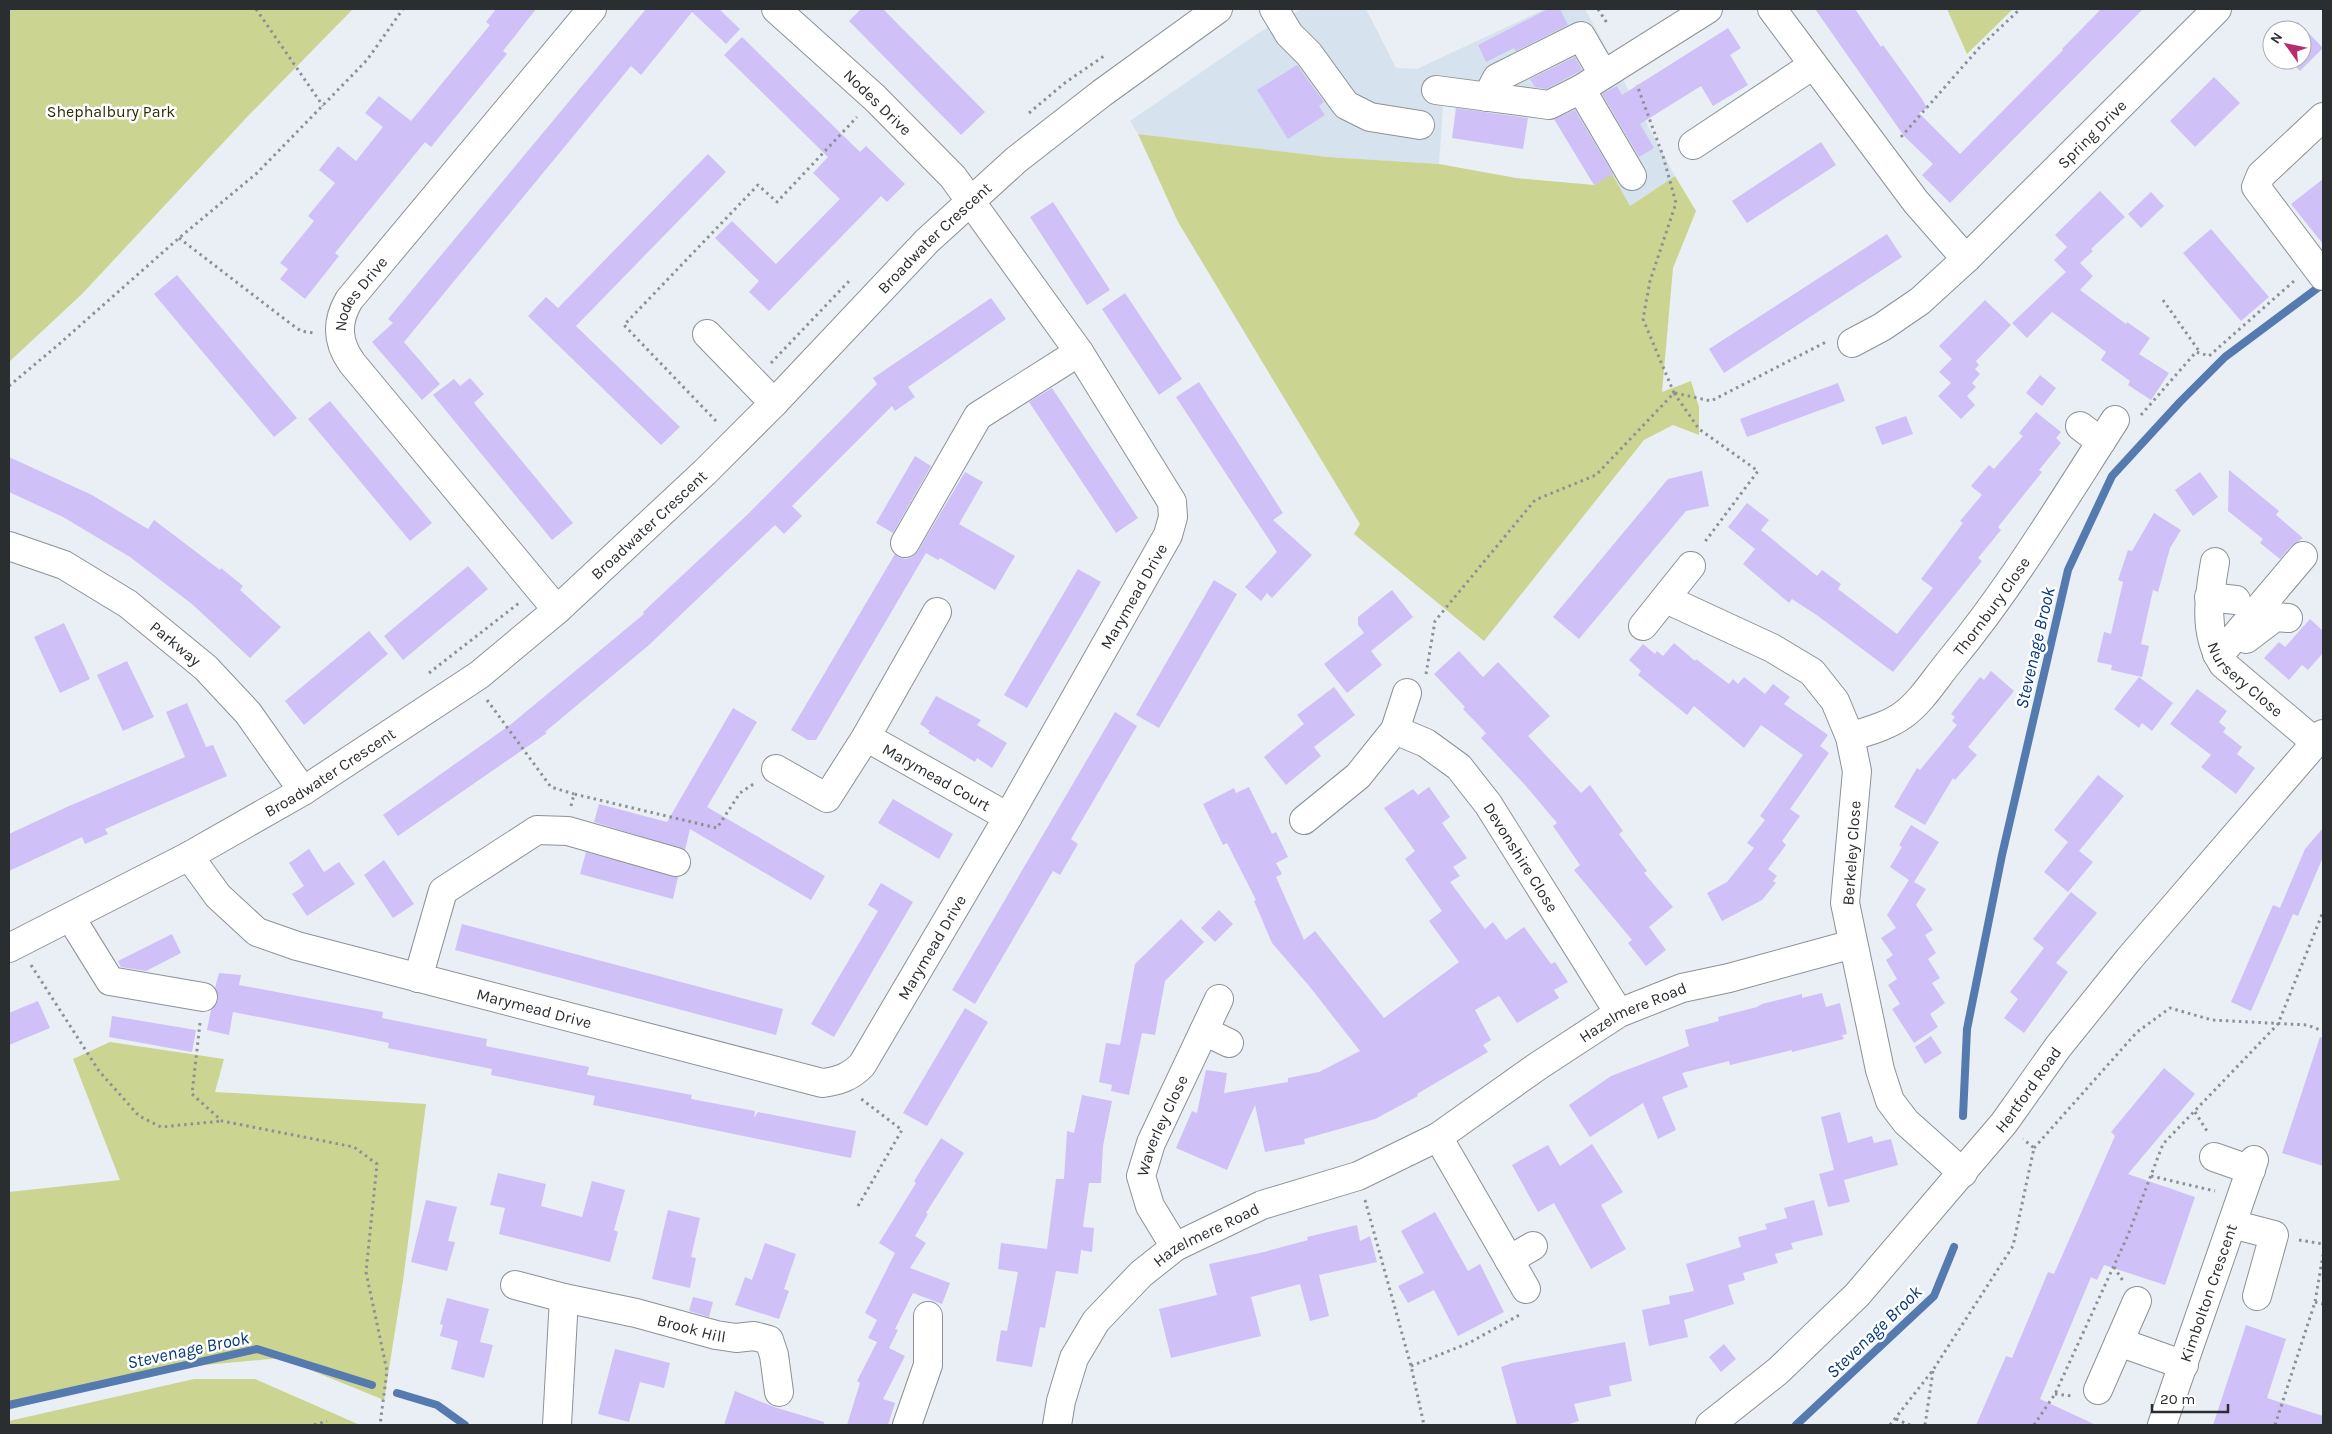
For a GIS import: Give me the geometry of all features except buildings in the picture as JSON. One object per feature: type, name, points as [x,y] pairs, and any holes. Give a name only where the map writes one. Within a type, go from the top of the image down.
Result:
[{"type":"street","name":"Nodes Drive","points":[[557,610],[352,363],[345,354],[339,336],[343,311],[349,300],[592,9]]},
{"type":"street","name":"Nodes Drive","points":[[776,9],[875,98],[948,172],[972,202]]},
{"type":"street","name":"Broadwater Crescent","points":[[12,946],[189,856],[303,791],[472,680],[557,610],[705,472],[774,403],[927,242],[1024,154],[1102,93],[1218,9]]},
{"type":"street","points":[[1274,9],[1289,34],[1309,54],[1346,105],[1370,117],[1420,125]]},
{"type":"street","points":[[1436,90],[1549,105],[1592,82],[1708,9]]},
{"type":"street","name":"Spring Drive","points":[[1852,343],[1882,327],[1920,301],[1966,258],[2217,9]]},
{"type":"street","points":[[1774,10],[1881,157],[1916,202],[1966,258]]},
{"type":"street","points":[[1487,97],[1497,78],[1580,36],[1592,82],[1632,176]]},
{"type":"street","points":[[1693,145],[1813,65]]},
{"type":"street","points":[[2317,269],[2256,187],[2261,175],[2323,117]]},
{"type":"street","name":"Marymead Drive","points":[[189,856],[218,896],[257,932],[297,946],[822,1084],[837,1081],[853,1074],[873,1049],[1008,817],[1168,536],[1173,517],[1172,502],[1078,352],[972,202]]},
{"type":"street","points":[[707,334],[774,403]]},
{"type":"street","points":[[905,543],[978,416],[1078,352]]},
{"type":"street","name":"Thornbury Close","points":[[1850,737],[1881,727],[1902,716],[1920,700],[1981,624],[2009,584],[2090,434],[2115,420]]},
{"type":"street","name":"Parkway","points":[[9,546],[64,565],[128,604],[199,662],[248,713],[303,791]]},
{"type":"street","points":[[2220,659],[2227,646],[2303,556]]},
{"type":"street","name":"Nursery Close","points":[[2215,562],[2209,598],[2211,638],[2220,659],[2319,738]]},
{"type":"street","points":[[1643,626],[1691,566]]},
{"type":"street","points":[[2209,598],[2236,600]]},
{"type":"street","name":"Berkeley Close","points":[[1666,599],[1772,648],[1812,672],[1835,701],[1850,737],[1857,770],[1845,904],[1880,1070],[1890,1101],[1906,1122],[1963,1173]]},
{"type":"street","name":"Marymead Court","points":[[776,769],[827,798],[866,737],[937,612]]},
{"type":"street","points":[[2220,659],[2274,617],[2288,618]]},
{"type":"street","points":[[1304,820],[1358,776],[1395,730],[1407,693]]},
{"type":"street","name":"Devonshire Close","points":[[1395,730],[1426,743],[1459,767],[1488,804],[1619,1012]]},
{"type":"street","name":"Marymead Court","points":[[866,737],[1008,817]]},
{"type":"street","name":"Hertford Road","points":[[1710,1425],[1778,1371],[1857,1295],[2004,1123],[2058,1047],[2129,959],[2319,738]]},
{"type":"street","points":[[418,978],[443,891],[537,830],[565,831],[676,862]]},
{"type":"street","points":[[70,918],[110,981],[203,997]]},
{"type":"street","name":"Hazelmere Road","points":[[1057,1425],[1061,1400],[1074,1358],[1096,1321],[1141,1274],[1175,1247],[1262,1205],[1358,1176],[1438,1137],[1538,1066],[1619,1012],[1682,988],[1730,978],[1853,944]]},
{"type":"street","name":"Waverley Close","points":[[1175,1247],[1150,1206],[1141,1176],[1150,1143],[1219,999]]},
{"type":"street","points":[[1204,1031],[1230,1043]]},
{"type":"street","points":[[1438,1137],[1526,1289]]},
{"type":"street","name":"Kimbolton Crescent","points":[[2162,1425],[2252,1165],[2214,1157]]},
{"type":"street","points":[[2232,1224],[2274,1235],[2257,1296]]},
{"type":"street","points":[[1509,1260],[1533,1246]]},
{"type":"street","name":"Brook Hill","points":[[515,1285],[564,1298],[636,1313],[716,1335],[736,1338],[754,1336],[769,1340],[774,1355],[779,1392]]},
{"type":"street","points":[[557,1425],[564,1298]]},
{"type":"street","points":[[2098,1390],[2137,1301]]},
{"type":"street","points":[[907,1425],[928,1365],[928,1316]]},
{"type":"street","points":[[2119,1342],[2184,1364]]},
{"type":"path","points":[[256,9],[323,106]]},
{"type":"path","points":[[9,386],[58,346],[179,238],[256,173],[367,60],[403,9]]},
{"type":"path","points":[[1598,9],[1628,59],[1663,156],[1676,203],[1650,281],[1643,319],[1674,393],[1698,430],[1758,470],[1693,558],[1691,566]]},
{"type":"path","points":[[1881,157],[1920,118],[1980,47],[2020,9]]},
{"type":"path","points":[[1023,118],[1066,82],[1105,55]]},
{"type":"path","points":[[716,421],[624,325],[758,185],[777,202],[875,98]]},
{"type":"path","points":[[179,238],[301,331],[339,336]]},
{"type":"path","points":[[2164,300],[2199,351],[2209,356],[2317,269]]},
{"type":"path","points":[[753,382],[858,272]]},
{"type":"path","points":[[1674,393],[1711,401],[1837,336],[1852,343]]},
{"type":"path","points":[[2115,420],[2133,424],[2196,352],[2199,351]]},
{"type":"path","points":[[1407,693],[1422,692],[1435,621],[1535,500],[1596,475],[1674,393]]},
{"type":"path","points":[[709,428],[722,415]]},
{"type":"path","points":[[425,676],[512,608],[540,590]]},
{"type":"path","points":[[472,680],[551,788],[716,828],[740,793],[776,769]]},
{"type":"path","points":[[565,831],[574,794]]},
{"type":"path","points":[[2034,1425],[2056,1394],[2128,1235],[2163,1144],[2278,1024],[2321,923],[2323,912]]},
{"type":"path","points":[[12,946],[41,977],[48,994],[99,1071],[139,1116],[161,1127],[222,1121],[354,1147],[377,1164],[366,1272],[387,1371],[380,1425]]},
{"type":"path","points":[[203,997],[192,1094],[222,1121]]},
{"type":"path","points":[[1890,1425],[1933,1370],[2013,1246],[2034,1148],[2137,1032],[2170,1008],[2212,1020],[2307,1025],[2323,1032]]},
{"type":"path","points":[[837,1081],[902,1130],[858,1206]]},
{"type":"path","points":[[2004,1123],[2034,1148]]},
{"type":"path","points":[[1358,1176],[1411,1366],[1424,1425]]},
{"type":"path","points":[[2275,1425],[2316,1302],[2323,1255]]},
{"type":"path","points":[[1411,1366],[1469,1343],[1521,1314],[1526,1289]]},
{"type":"path","points":[[2316,1302],[2323,1304]]},
{"type":"path","points":[[1925,1425],[1933,1370]]},
{"type":"path","points":[[1896,1419],[1910,1425]]},
{"type":"path","points":[[314,1425],[327,1420]]},
{"type":"shaded area","points":[[1302,9],[1366,9],[1396,68],[1417,69],[1545,9],[1585,9],[1675,176],[1630,206],[1594,185],[1553,117],[1444,92],[1439,164],[1328,157],[1138,134],[1130,121],[1257,34]]},
{"type":"green space","name":"Shephalbury Park","points":[[9,9],[353,9],[248,116],[82,294],[9,362]]},
{"type":"green space","points":[[1947,9],[2013,9],[1967,54]]},
{"type":"green space","points":[[1138,134],[1328,157],[1439,164],[1516,178],[1594,185],[1612,174],[1630,206],[1675,176],[1696,211],[1673,268],[1662,392],[1691,381],[1699,407],[1699,435],[1673,425],[1644,440],[1484,641],[1354,534],[1360,524],[1178,222]]},
{"type":"green space","points":[[110,1042],[224,1059],[215,1092],[426,1104],[403,1281],[384,1400],[281,1358],[204,1365],[64,1394],[9,1410],[9,1192],[120,1180],[73,1059]]},
{"type":"green space","points":[[194,1379],[255,1379],[360,1425],[9,1425],[9,1421]]},
{"type":"waterway","name":"Stevenage Brook","points":[[1963,1116],[1967,1029],[2002,855],[2068,570],[2112,476],[2180,402],[2225,357],[2323,284]]},
{"type":"waterway","name":"Stevenage Brook","points":[[1796,1425],[1934,1296],[1954,1247]]},
{"type":"waterway","name":"Stevenage Brook","points":[[9,1405],[257,1349],[372,1385]]},
{"type":"waterway","name":"Stevenage Brook","points":[[397,1393],[437,1405],[465,1425]]}]
